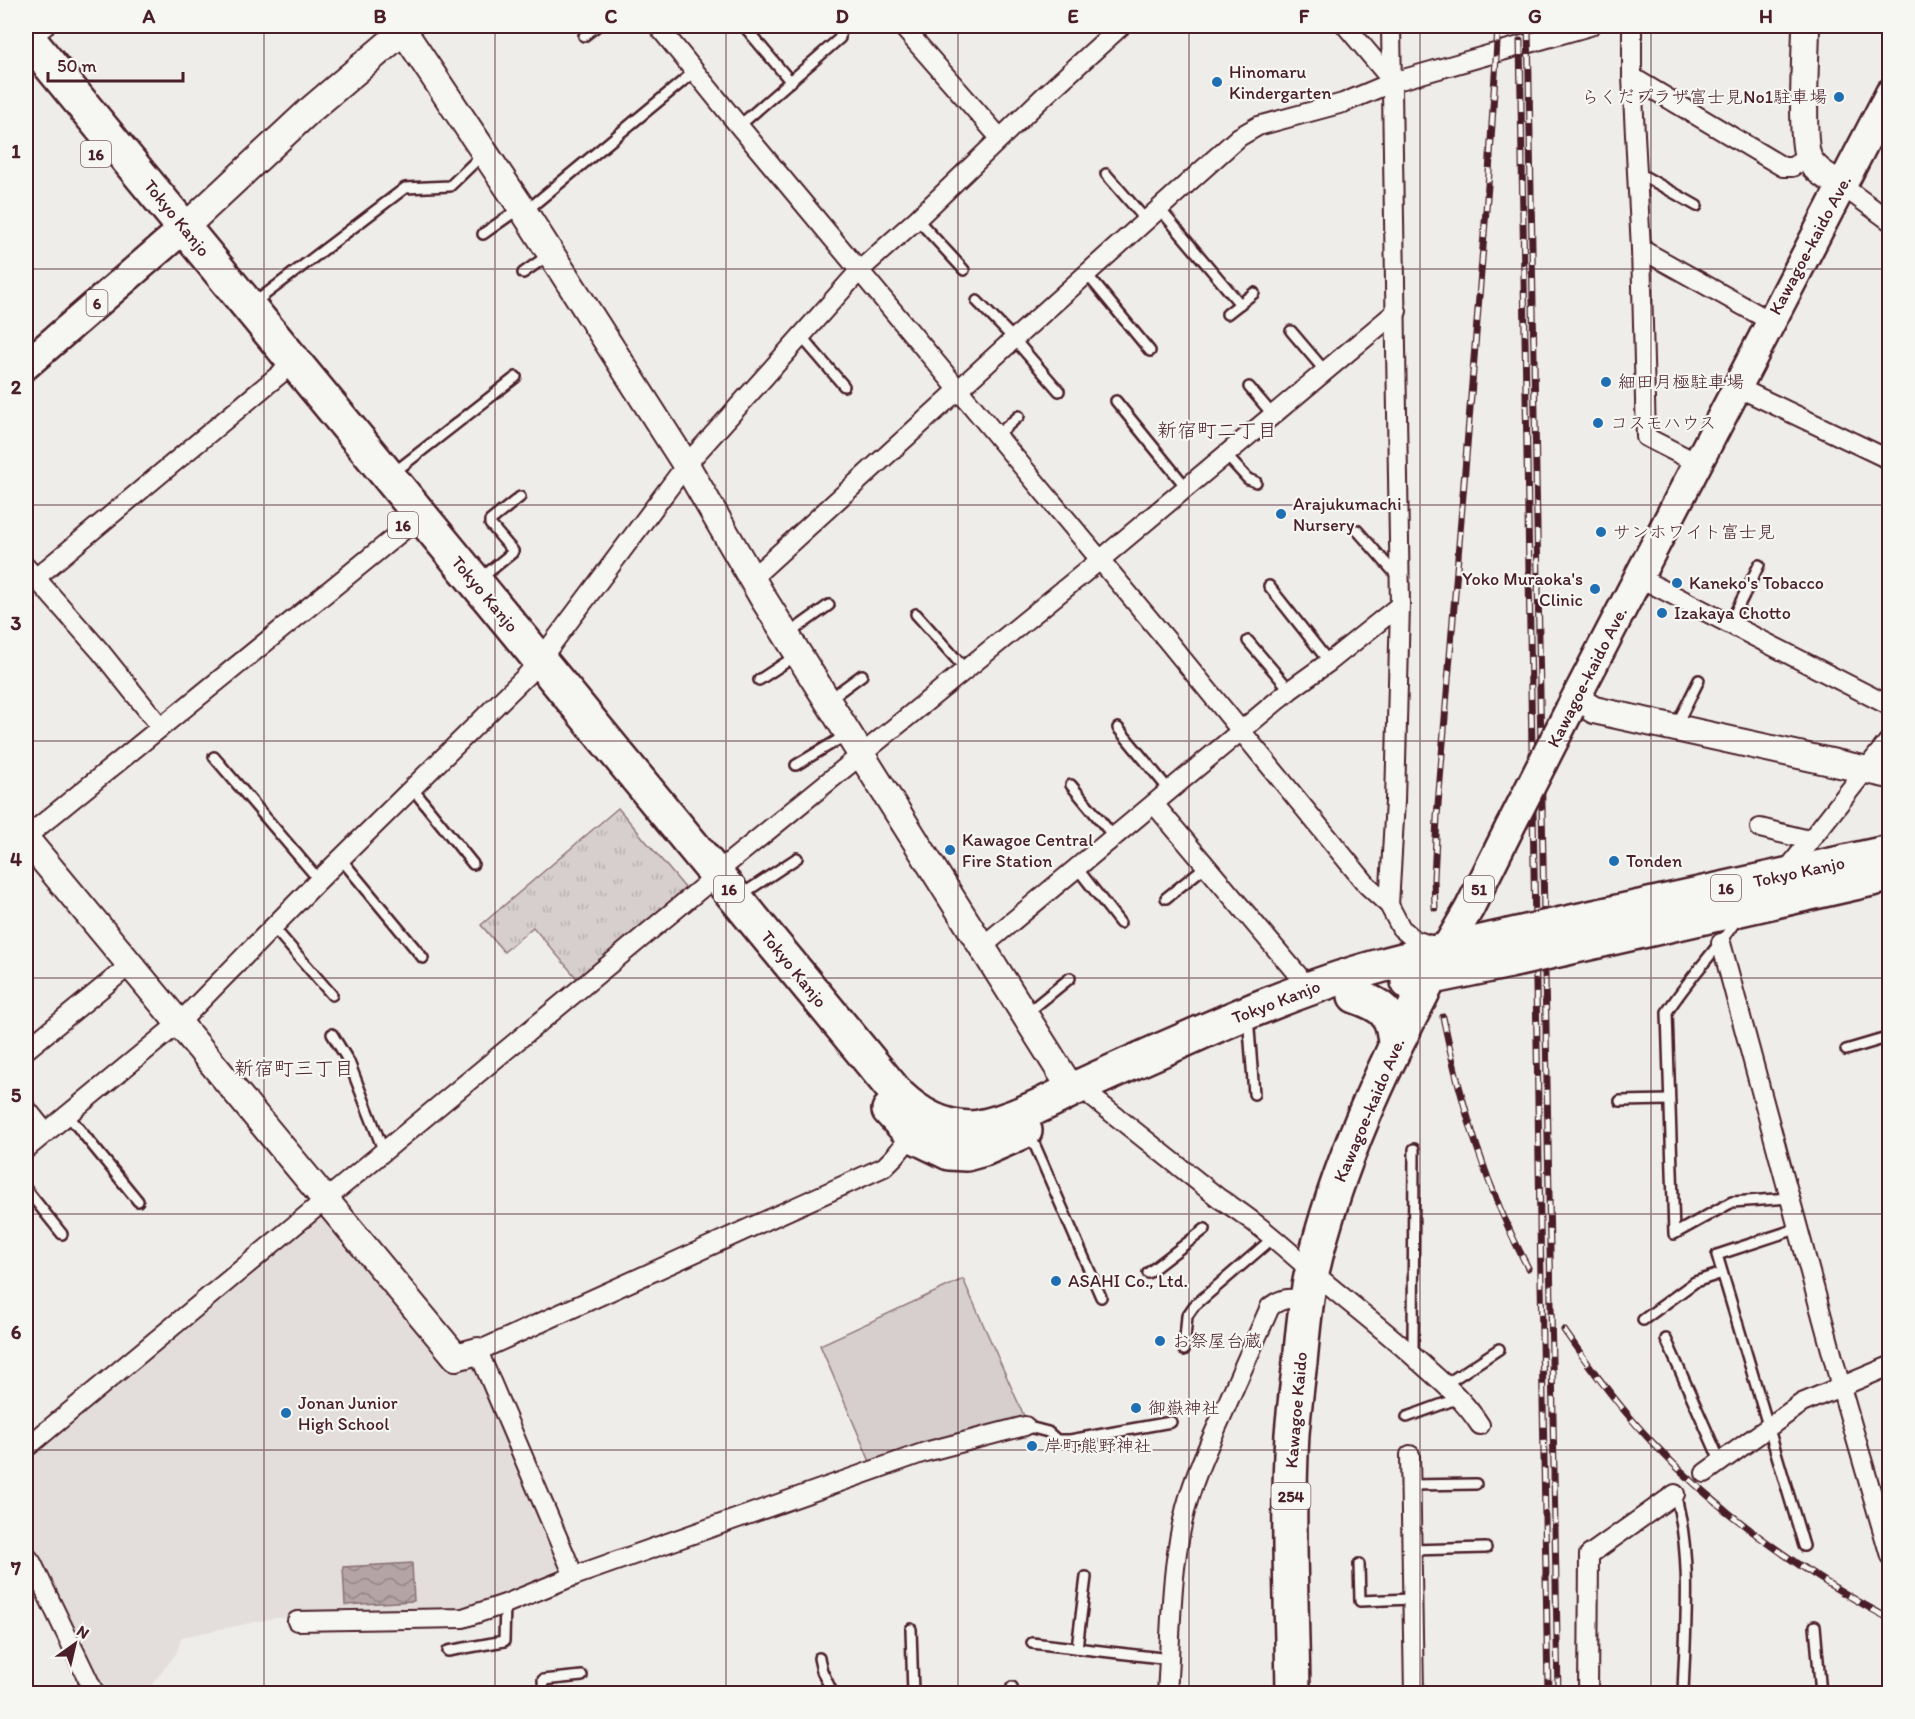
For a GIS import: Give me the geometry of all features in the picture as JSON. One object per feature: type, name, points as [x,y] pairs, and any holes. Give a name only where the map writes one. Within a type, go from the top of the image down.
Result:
[{"type":"highway","name":"Tokyo Kanjo","points":[[31,42],[280,374],[406,528],[533,668],[710,880],[889,1110],[912,1135],[949,1153],[966,1154],[984,1149],[1028,1129],[1083,1094],[1184,1040],[1306,989],[1380,966],[1438,963],[1563,937],[1744,909],[1890,876]]},
{"type":"highway","name":"Tokyo Kanjo","points":[[176,234],[249,307],[476,583],[533,668]]},
{"type":"highway","name":"Tokyo Kanjo","points":[[1563,937],[1782,876],[1890,852]]},
{"type":"highway","name":"Tokyo Kanjo","points":[[710,880],[737,898],[898,1095],[910,1107],[927,1118],[945,1125],[980,1126],[1046,1103],[1083,1094],[1249,1029],[1354,996],[1438,963]]},
{"type":"highway","name":"Kawagoe-kaido Ave.","points":[[1309,1286],[1323,1229],[1363,1115],[1395,1046],[1438,963]]},
{"type":"highway","points":[[1354,996],[1380,1007],[1389,1016],[1394,1027],[1395,1046]]},
{"type":"highway","name":"Kawagoe Kaido","points":[[1293,1694],[1292,1458],[1309,1286]]},
{"type":"main road","name":"Kawagoe-kaido Ave.","points":[[1438,963],[1469,909],[1770,321],[1890,93]]},
{"type":"main road","name":"6","points":[[26,365],[176,234]]},
{"type":"street","points":[[902,26],[1000,138]]},
{"type":"street","points":[[26,1149],[179,1023],[319,880],[533,668],[686,465],[860,270],[1121,26]]},
{"type":"street","points":[[1346,26],[1393,82]]},
{"type":"street","points":[[1389,905],[1395,801],[1400,605],[1391,26]]},
{"type":"street","points":[[751,579],[1086,273],[1239,137],[1258,126],[1343,103],[1393,82],[1590,26]]},
{"type":"street","points":[[1632,26],[1646,436],[1697,463]]},
{"type":"street","points":[[1806,26],[1805,128],[1808,157],[1818,171],[1890,221]]},
{"type":"street","points":[[176,234],[404,27],[686,465],[751,579],[982,946],[1026,1015],[1083,1094],[1295,1255],[1309,1286],[1389,1334],[1446,1384],[1480,1425]]},
{"type":"street","points":[[668,29],[695,71],[1367,885],[1389,905],[1401,928],[1438,963]]},
{"type":"street","points":[[1632,77],[1783,167],[1792,167],[1808,157]]},
{"type":"street","points":[[1641,249],[1770,321]]},
{"type":"street","points":[[27,1445],[1100,560],[1397,311]]},
{"type":"street","points":[[160,726],[99,651],[29,577],[280,374]]},
{"type":"street","points":[[1737,387],[1890,460]]},
{"type":"street","points":[[406,528],[160,726],[26,838],[130,965],[456,1356],[478,1351],[884,1167],[912,1135]]},
{"type":"street","points":[[1638,577],[1890,706]]},
{"type":"street","points":[[982,946],[1290,690],[1400,605]]},
{"type":"street","points":[[1573,704],[1594,711],[1877,772]]},
{"type":"street","points":[[1782,876],[1809,840],[1877,772],[1890,739]]},
{"type":"street","points":[[1154,804],[1298,975],[1306,989]]},
{"type":"street","points":[[1760,828],[1809,840]]},
{"type":"street","points":[[1721,943],[1841,1387],[1890,1556]]},
{"type":"street","points":[[26,1050],[130,965]]},
{"type":"street","points":[[26,1108],[45,1132]]},
{"type":"street","points":[[1167,1694],[1172,1609],[1183,1518],[1211,1438],[1270,1307],[1309,1286]]},
{"type":"street","points":[[478,1351],[573,1576]]},
{"type":"street","points":[[1705,1473],[1802,1403],[1890,1366]]},
{"type":"street","points":[[297,1621],[463,1618],[505,1604],[573,1576],[925,1452],[1025,1426]]},
{"type":"street","points":[[1410,1455],[1414,1694]]},
{"type":"street","points":[[1588,1694],[1589,1556],[1675,1494]]},
{"type":"street","points":[[26,1555],[32,1563],[95,1694]]},
{"type":"lane","points":[[584,36],[597,26]]},
{"type":"lane","points":[[744,26],[791,82]]},
{"type":"lane","points":[[740,126],[840,38],[840,30],[836,26]]},
{"type":"lane","points":[[483,234],[522,210],[695,71]]},
{"type":"lane","points":[[249,307],[405,188],[450,186],[484,153]]},
{"type":"lane","points":[[1637,172],[1696,206]]},
{"type":"lane","points":[[1106,174],[1152,214],[1240,304]]},
{"type":"lane","points":[[917,219],[964,270]]},
{"type":"lane","points":[[523,273],[550,254]]},
{"type":"lane","points":[[1086,273],[1150,351]]},
{"type":"lane","points":[[1227,314],[1254,293]]},
{"type":"lane","points":[[977,301],[1059,391]]},
{"type":"lane","points":[[1291,331],[1325,371]]},
{"type":"lane","points":[[801,336],[844,386]]},
{"type":"lane","points":[[388,477],[516,377]]},
{"type":"lane","points":[[1249,387],[1273,415]]},
{"type":"lane","points":[[1116,400],[1186,487]]},
{"type":"lane","points":[[997,435],[1019,416]]},
{"type":"lane","points":[[1226,455],[1248,479],[1256,482]]},
{"type":"lane","points":[[476,583],[512,553],[513,550],[490,524],[490,521],[520,497]]},
{"type":"lane","points":[[1357,530],[1398,577]]},
{"type":"lane","points":[[1730,623],[1759,565]]},
{"type":"lane","points":[[1269,586],[1329,662]]},
{"type":"lane","points":[[759,680],[829,605]]},
{"type":"lane","points":[[916,614],[966,670]]},
{"type":"lane","points":[[1248,641],[1290,690]]},
{"type":"lane","points":[[827,700],[862,675]]},
{"type":"lane","points":[[1675,728],[1700,680]]},
{"type":"lane","points":[[1118,728],[1170,790]]},
{"type":"lane","points":[[796,765],[848,733]]},
{"type":"lane","points":[[214,757],[319,880]]},
{"type":"lane","points":[[1071,785],[1114,837]]},
{"type":"lane","points":[[412,788],[473,864]]},
{"type":"lane","points":[[737,898],[797,858]]},
{"type":"lane","points":[[341,859],[423,957]]},
{"type":"lane","points":[[1166,898],[1206,866]]},
{"type":"lane","points":[[1077,868],[1120,923]]},
{"type":"lane","points":[[1744,909],[1721,943],[1680,990],[1666,1012],[1674,1234],[1731,1202],[1791,1198]]},
{"type":"lane","points":[[274,928],[332,995]]},
{"type":"lane","points":[[1026,1015],[1070,978]]},
{"type":"lane","points":[[1249,1029],[1254,1094]]},
{"type":"lane","points":[[332,1034],[349,1062],[384,1152]]},
{"type":"lane","points":[[1846,1050],[1890,1037]]},
{"type":"lane","points":[[1620,1101],[1669,1100]]},
{"type":"lane","points":[[68,1114],[138,1201]]},
{"type":"lane","points":[[1028,1129],[1101,1297]]},
{"type":"lane","points":[[1413,1357],[1414,1149]]},
{"type":"lane","points":[[26,1189],[62,1233]]},
{"type":"lane","points":[[1799,1228],[1717,1256],[1804,1546]]},
{"type":"lane","points":[[1148,1273],[1205,1229]]},
{"type":"lane","points":[[1184,1350],[1187,1316],[1194,1306],[1273,1238]]},
{"type":"lane","points":[[1643,1320],[1695,1282],[1722,1273]]},
{"type":"lane","points":[[1666,1339],[1721,1463]]},
{"type":"lane","points":[[1446,1384],[1499,1349]]},
{"type":"lane","points":[[1407,1417],[1459,1398]]},
{"type":"lane","points":[[1025,1426],[1048,1432],[1057,1440],[1070,1440],[1171,1422]]},
{"type":"lane","points":[[1410,1485],[1476,1484]]},
{"type":"lane","points":[[1675,1494],[1681,1514],[1686,1578],[1683,1694]]},
{"type":"lane","points":[[1411,1550],[1486,1548]]},
{"type":"lane","points":[[1359,1564],[1360,1601],[1412,1599]]},
{"type":"lane","points":[[1077,1648],[1086,1577]]},
{"type":"lane","points":[[448,1651],[504,1641],[505,1604]]},
{"type":"lane","points":[[1815,1626],[1821,1694]]},
{"type":"lane","points":[[911,1629],[913,1694]]},
{"type":"lane","points":[[1032,1643],[1170,1659]]},
{"type":"lane","points":[[819,1658],[822,1671],[833,1694]]},
{"type":"lane","points":[[544,1694],[543,1680],[582,1676]]},
{"type":"shaded area","name":"Jonan Junior High School","points":[[320,1212],[451,1370],[473,1363],[566,1574],[466,1611],[275,1618],[182,1637],[176,1654],[145,1693],[104,1693],[26,1538],[26,1456]]},
{"type":"green space","points":[[618,808],[686,889],[580,982],[533,927],[504,952],[481,925]]},
{"type":"green space","points":[[963,1279],[1025,1418],[872,1466],[820,1345]]},
{"type":"water","points":[[412,1563],[414,1601],[345,1605],[343,1567]]},
{"type":"railway","points":[[1435,908],[1437,817],[1489,173],[1498,26]]},
{"type":"railway","points":[[1528,26],[1558,1694]]},
{"type":"railway","points":[[1520,41],[1548,1694]]},
{"type":"railway","points":[[1443,1017],[1476,1146],[1487,1177],[1528,1268]]},
{"type":"railway","points":[[1564,1330],[1628,1415],[1652,1442],[1706,1493],[1763,1540],[1825,1582],[1890,1619]]},
{"type":"place","name":"Hinomaru Kindergarten","points":[[1217,82]]},
{"type":"place","name":"らくだプラザ富士見No1駐車場","points":[[1839,97]]},
{"type":"place","name":"細田月極駐車場","points":[[1606,382]]},
{"type":"place","name":"コスモハウス","points":[[1598,423]]},
{"type":"place","name":"Arajukumachi Nursery","points":[[1281,514]]},
{"type":"place","name":"サンホワイト富士見","points":[[1601,532]]},
{"type":"place","name":"Kaneko's Tobacco","points":[[1677,583]]},
{"type":"place","name":"Yoko Muraoka's Clinic","points":[[1595,589]]},
{"type":"place","name":"Izakaya Chotto","points":[[1662,613]]},
{"type":"place","name":"Kawagoe Central Fire Station","points":[[950,850]]},
{"type":"place","name":"Tonden","points":[[1614,861]]},
{"type":"place","name":"ASAHI Co., Ltd.","points":[[1056,1281]]},
{"type":"place","name":"お祭屋台蔵","points":[[1160,1341]]},
{"type":"place","name":"御嶽神社","points":[[1136,1408]]},
{"type":"place","name":"Jonan Junior High School","points":[[286,1413]]},
{"type":"place","name":"岸町熊野神社","points":[[1032,1446]]},
{"type":"district","name":"新宿町二丁目","points":[[1217,430]]},
{"type":"district","name":"新宿町三丁目","points":[[294,1068]]}]
